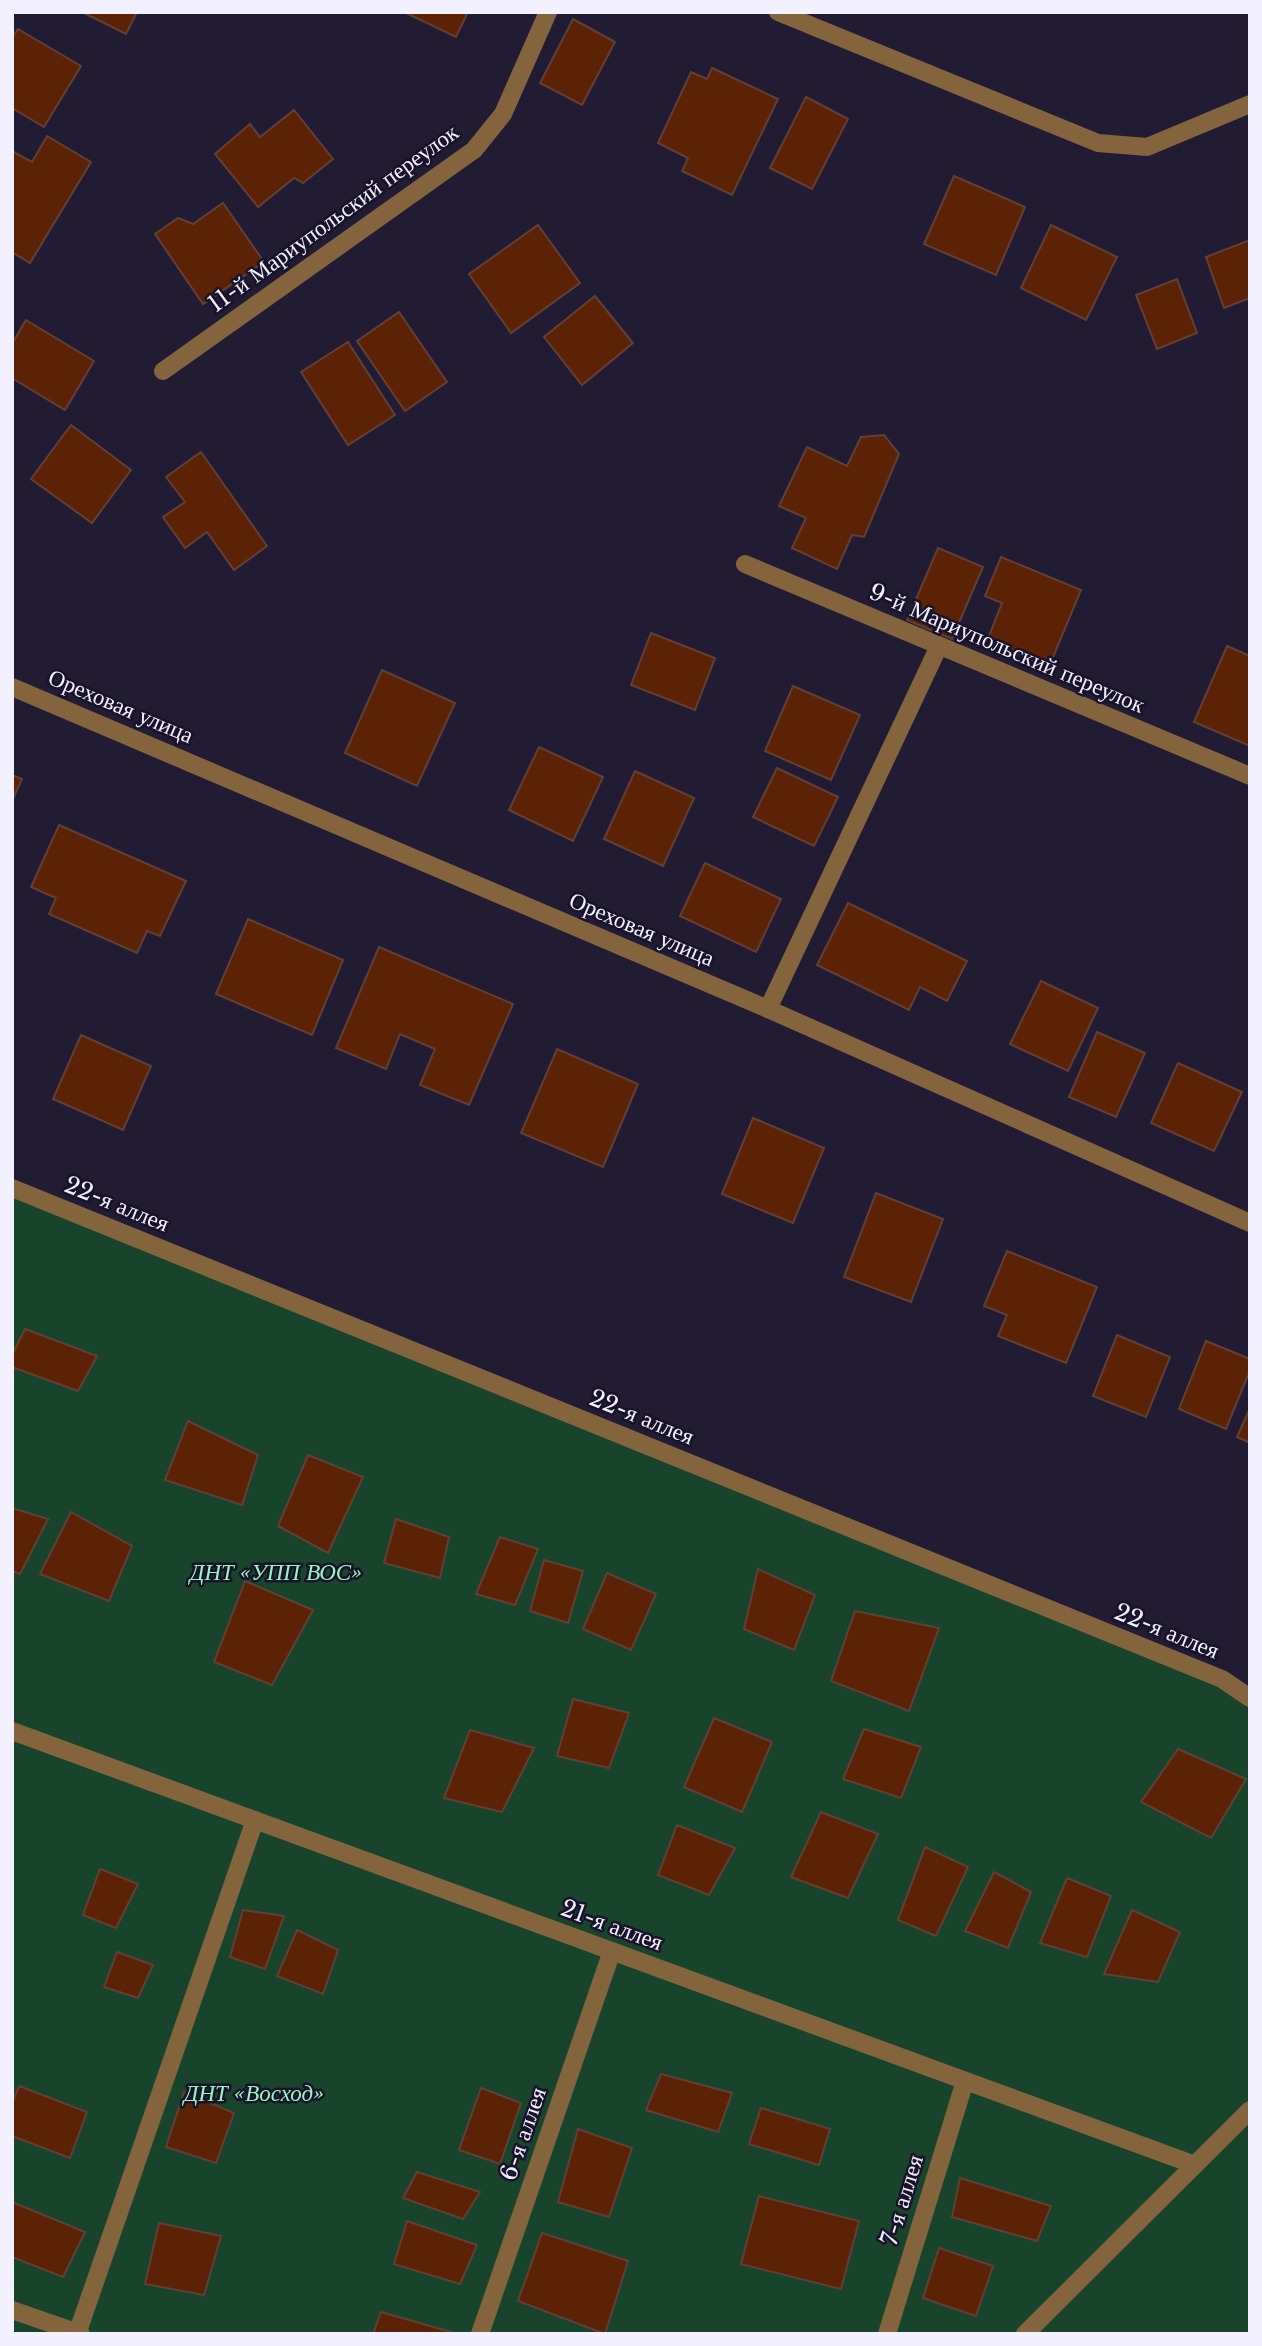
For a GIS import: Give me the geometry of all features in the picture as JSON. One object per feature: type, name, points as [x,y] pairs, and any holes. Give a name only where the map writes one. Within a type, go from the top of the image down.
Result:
[{"type":"street","name":"11-й Мариупольский переулок","points":[[163,371],[474,149],[503,114],[548,12]]},
{"type":"street","points":[[778,12],[1098,143],[1147,147],[1250,104]]},
{"type":"street","name":"9-й Мариупольский переулок","points":[[745,564],[1250,776]]},
{"type":"street","points":[[768,1009],[939,646]]},
{"type":"street","name":"Ореховая улица","points":[[12,687],[768,1009],[1250,1223]]},
{"type":"street","name":"22-я аллея","points":[[12,1188],[1222,1679],[1250,1698]]},
{"type":"street","name":"21-я аллея","points":[[12,1731],[1195,2165]]},
{"type":"street","points":[[12,2310],[79,2333],[255,1820]]},
{"type":"street","name":"6-я аллея","points":[[480,2334],[612,1951]]},
{"type":"street","name":"7-я аллея","points":[[887,2334],[965,2081]]},
{"type":"street","points":[[1025,2334],[1250,2110]]},
{"type":"green space","points":[[12,1188],[1250,1697],[1250,2334],[12,2334]]},
{"type":"building","points":[[82,12],[137,12],[126,34]]},
{"type":"building","points":[[404,12],[468,12],[456,37]]},
{"type":"building","points":[[573,19],[615,42],[582,105],[540,83]]},
{"type":"building","points":[[18,29],[81,66],[44,127],[12,108],[12,38]]},
{"type":"building","points":[[712,68],[778,99],[732,195],[682,171],[688,158],[658,143],[691,72],[707,79]]},
{"type":"building","points":[[806,97],[848,119],[812,189],[770,168]]},
{"type":"building","points":[[294,110],[333,159],[303,183],[294,178],[258,207],[215,154],[250,124],[260,137]]},
{"type":"building","points":[[47,136],[91,162],[30,263],[12,252],[12,151],[32,162]]},
{"type":"building","points":[[954,176],[1025,207],[996,275],[924,244]]},
{"type":"building","points":[[223,203],[264,262],[203,304],[155,234],[178,218],[193,224]]},
{"type":"building","points":[[538,225],[580,283],[511,333],[469,274]]},
{"type":"building","points":[[1051,225],[1117,257],[1086,320],[1021,288]]},
{"type":"building","points":[[1250,240],[1250,298],[1224,308],[1206,257]]},
{"type":"building","points":[[1177,279],[1197,333],[1157,349],[1136,295]]},
{"type":"building","points":[[595,296],[633,343],[582,385],[544,337]]},
{"type":"building","points":[[399,312],[447,382],[405,411],[357,341]]},
{"type":"building","points":[[26,320],[94,361],[65,410],[12,378],[12,344]]},
{"type":"building","points":[[348,342],[395,415],[348,445],[301,372]]},
{"type":"building","points":[[71,425],[131,470],[92,523],[31,479]]},
{"type":"building","points":[[884,435],[899,454],[864,537],[852,535],[837,569],[792,548],[806,518],[779,506],[807,447],[847,466],[861,437]]},
{"type":"building","points":[[201,452],[267,546],[234,570],[207,532],[185,548],[163,517],[185,502],[166,477]]},
{"type":"building","points":[[938,548],[983,567],[952,639],[907,620]]},
{"type":"building","points":[[1001,557],[1081,590],[1049,667],[987,641],[1002,603],[985,596]]},
{"type":"building","points":[[651,633],[715,658],[695,710],[631,685]]},
{"type":"building","points":[[1227,646],[1250,656],[1250,746],[1194,722]]},
{"type":"building","points":[[382,670],[455,703],[417,786],[345,753]]},
{"type":"building","points":[[793,686],[860,715],[831,780],[765,751]]},
{"type":"building","points":[[539,747],[603,777],[573,841],[509,810]]},
{"type":"building","points":[[777,768],[838,797],[814,846],[753,817]]},
{"type":"building","points":[[635,771],[694,798],[663,866],[604,839]]},
{"type":"building","points":[[12,775],[22,779],[12,801]]},
{"type":"building","points":[[59,825],[186,881],[160,936],[147,931],[137,953],[49,914],[56,898],[31,887]]},
{"type":"building","points":[[705,863],[781,899],[756,952],[680,916]]},
{"type":"building","points":[[848,903],[967,961],[947,1001],[920,987],[909,1010],[817,965]]},
{"type":"building","points":[[248,919],[343,960],[312,1035],[216,994]]},
{"type":"building","points":[[379,947],[513,1004],[469,1105],[420,1085],[435,1049],[400,1034],[386,1069],[336,1048]]},
{"type":"building","points":[[1041,981],[1098,1008],[1068,1071],[1010,1044]]},
{"type":"building","points":[[1097,1032],[1145,1053],[1116,1117],[1069,1097]]},
{"type":"building","points":[[81,1035],[151,1066],[123,1130],[53,1099]]},
{"type":"building","points":[[557,1049],[638,1084],[603,1167],[521,1133]]},
{"type":"building","points":[[1178,1063],[1242,1092],[1214,1151],[1151,1123]]},
{"type":"building","points":[[753,1118],[824,1148],[793,1223],[722,1194]]},
{"type":"building","points":[[876,1193],[943,1219],[911,1302],[844,1277]]},
{"type":"building","points":[[1007,1251],[1097,1287],[1066,1363],[998,1336],[1007,1315],[984,1306]]},
{"type":"building","points":[[25,1329],[97,1356],[78,1391],[12,1367],[12,1355]]},
{"type":"building","points":[[1117,1335],[1170,1357],[1146,1417],[1093,1396]]},
{"type":"building","points":[[1206,1341],[1250,1359],[1250,1370],[1226,1429],[1179,1409]]},
{"type":"building","points":[[1250,1408],[1250,1443],[1237,1437]]},
{"type":"building","points":[[188,1421],[258,1455],[242,1505],[165,1480]]},
{"type":"building","points":[[308,1455],[363,1477],[328,1553],[278,1526]]},
{"type":"building","points":[[12,1508],[48,1519],[20,1574],[12,1571]]},
{"type":"building","points":[[71,1512],[132,1546],[109,1601],[40,1574]]},
{"type":"building","points":[[396,1519],[449,1537],[440,1578],[384,1563]]},
{"type":"building","points":[[500,1537],[538,1549],[515,1605],[476,1594]]},
{"type":"building","points":[[544,1560],[583,1571],[568,1623],[530,1611]]},
{"type":"building","points":[[758,1569],[815,1595],[794,1650],[744,1629]]},
{"type":"building","points":[[607,1573],[656,1594],[631,1650],[583,1629]]},
{"type":"building","points":[[245,1581],[313,1610],[272,1685],[214,1662]]},
{"type":"building","points":[[855,1611],[939,1628],[909,1711],[831,1681]]},
{"type":"building","points":[[573,1699],[629,1713],[609,1768],[557,1756]]},
{"type":"building","points":[[714,1718],[772,1742],[742,1812],[684,1787]]},
{"type":"building","points":[[864,1729],[921,1747],[901,1798],[843,1779]]},
{"type":"building","points":[[470,1730],[534,1748],[502,1812],[444,1798]]},
{"type":"building","points":[[1178,1749],[1246,1779],[1211,1838],[1141,1802]]},
{"type":"building","points":[[821,1812],[878,1834],[848,1898],[791,1877]]},
{"type":"building","points":[[677,1825],[735,1848],[709,1895],[658,1875]]},
{"type":"building","points":[[925,1847],[968,1867],[936,1936],[898,1920]]},
{"type":"building","points":[[100,1869],[138,1884],[116,1928],[83,1915]]},
{"type":"building","points":[[994,1872],[1031,1892],[1008,1948],[965,1931]]},
{"type":"building","points":[[1067,1878],[1111,1896],[1087,1957],[1040,1943]]},
{"type":"building","points":[[243,1910],[284,1916],[265,1969],[230,1957]]},
{"type":"building","points":[[1132,1910],[1180,1932],[1158,1982],[1104,1974]]},
{"type":"building","points":[[297,1930],[338,1950],[323,1994],[277,1976]]},
{"type":"building","points":[[117,1952],[153,1965],[138,1998],[104,1987]]},
{"type":"building","points":[[661,2074],[732,2093],[718,2132],[646,2110]]},
{"type":"building","points":[[19,2086],[87,2112],[70,2158],[12,2136],[12,2104]]},
{"type":"building","points":[[481,2088],[521,2103],[500,2164],[459,2150]]},
{"type":"building","points":[[184,2092],[234,2113],[216,2163],[166,2147]]},
{"type":"building","points":[[761,2108],[830,2129],[819,2165],[749,2144]]},
{"type":"building","points":[[578,2129],[632,2148],[609,2217],[558,2202]]},
{"type":"building","points":[[417,2172],[480,2192],[463,2219],[403,2198]]},
{"type":"building","points":[[960,2178],[1051,2206],[1037,2241],[952,2217]]},
{"type":"building","points":[[759,2196],[859,2221],[841,2289],[741,2264]]},
{"type":"building","points":[[12,2202],[85,2232],[63,2277],[12,2257]]},
{"type":"building","points":[[407,2221],[477,2245],[460,2284],[394,2264]]},
{"type":"building","points":[[159,2223],[221,2236],[204,2295],[145,2284]]},
{"type":"building","points":[[542,2233],[628,2261],[605,2334],[518,2301]]},
{"type":"building","points":[[939,2248],[993,2266],[976,2316],[923,2298]]},
{"type":"building","points":[[381,2312],[451,2332],[373,2334]]},
{"type":"park label","name":"ДНТ «УПП ВОС»","points":[[276,1572]]},
{"type":"park label","name":"ДНТ «Восход»","points":[[254,2093]]}]
